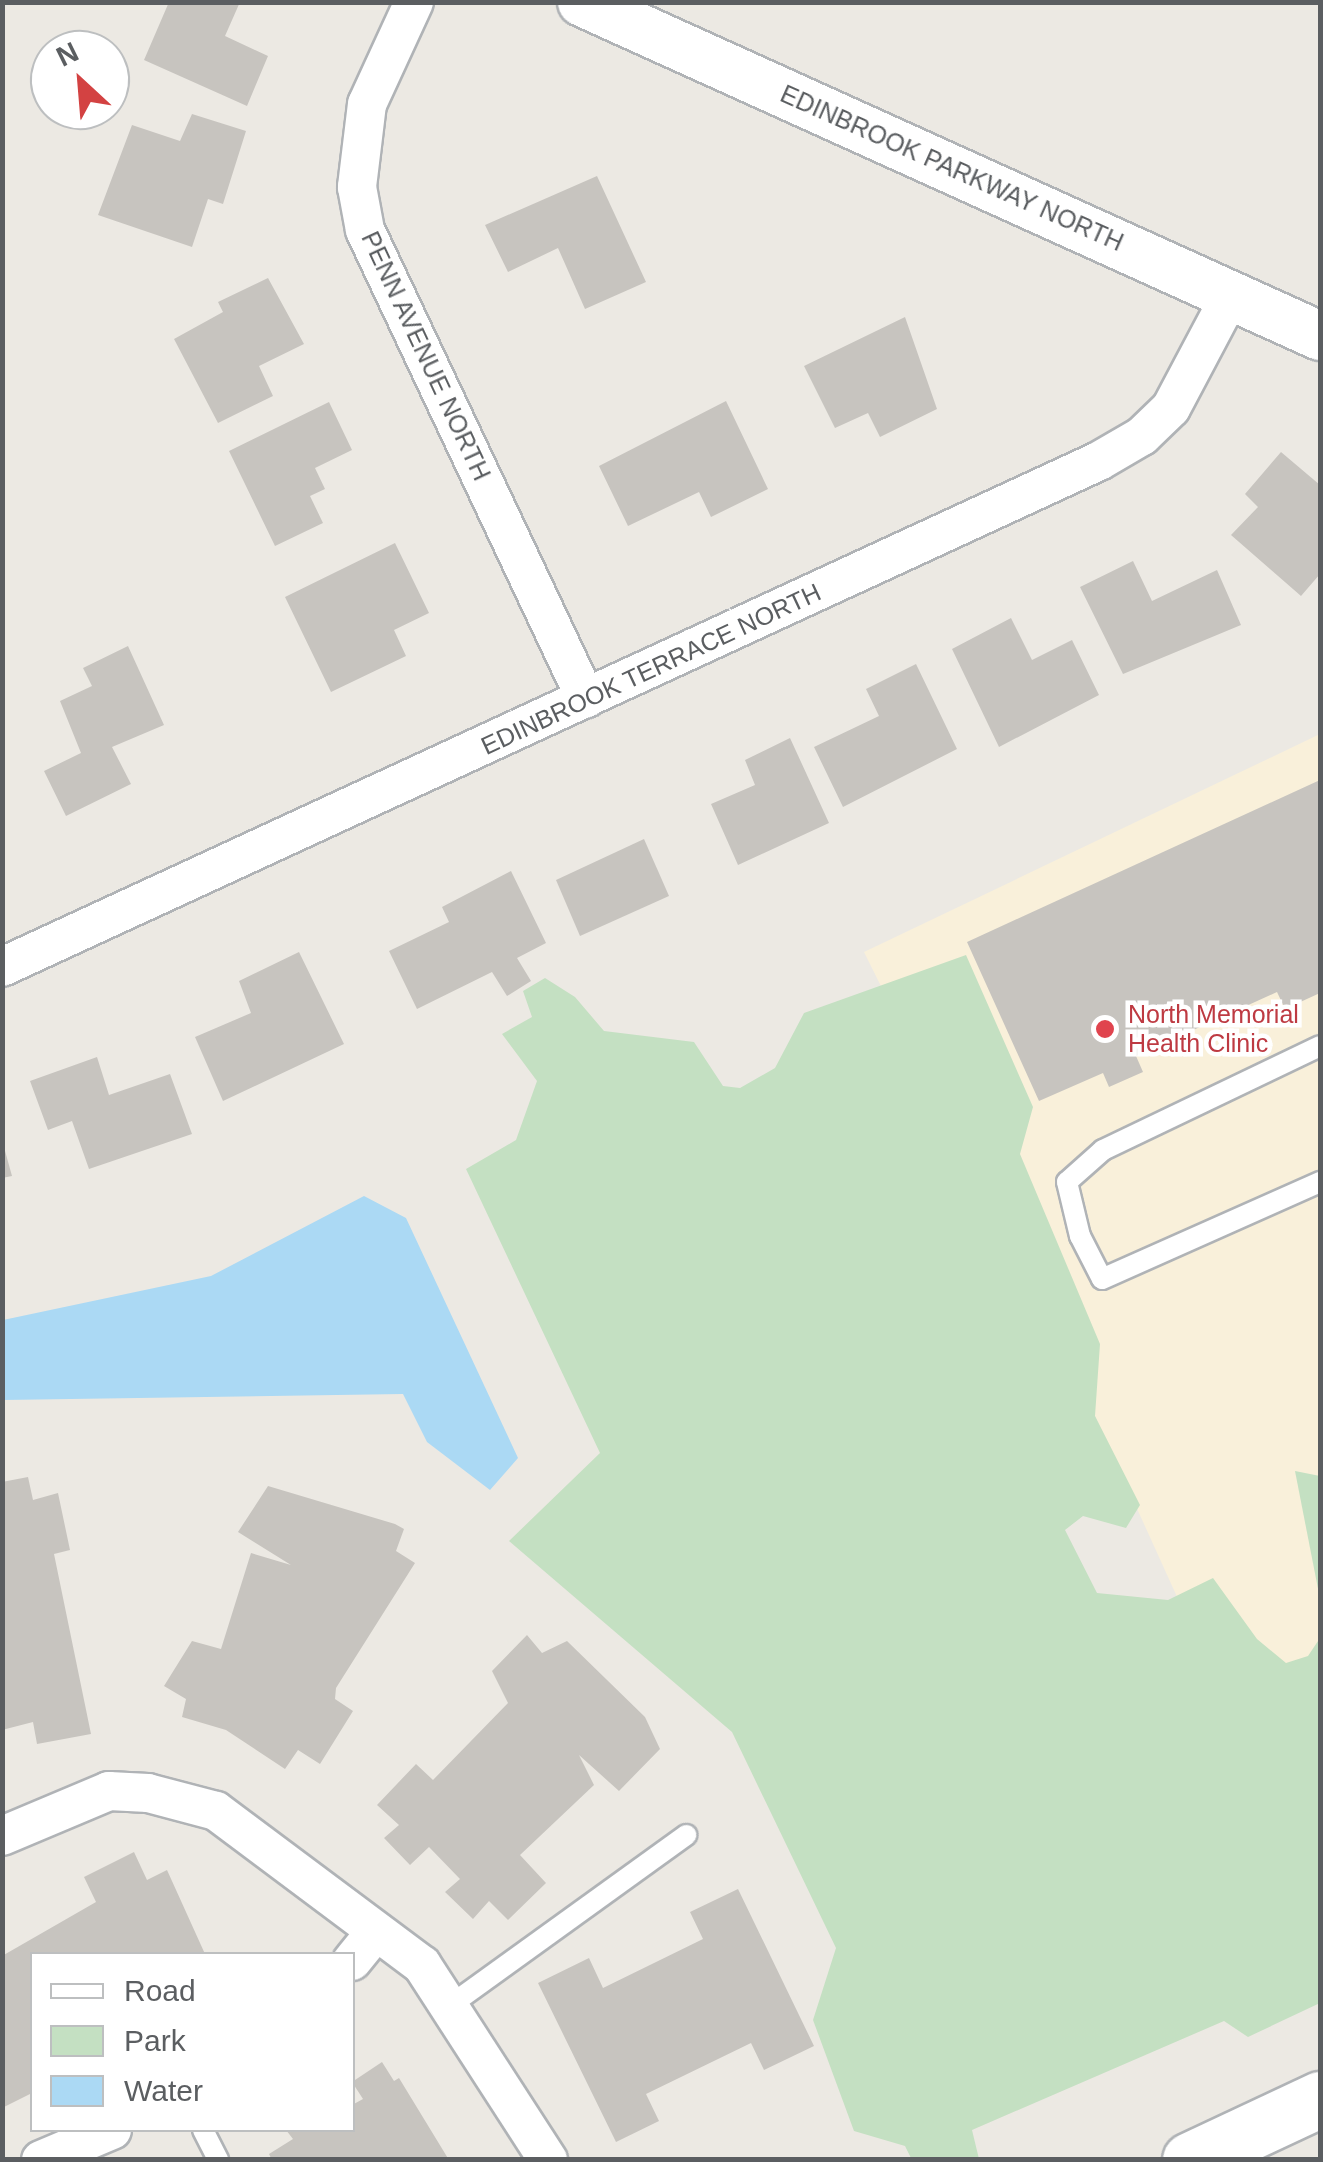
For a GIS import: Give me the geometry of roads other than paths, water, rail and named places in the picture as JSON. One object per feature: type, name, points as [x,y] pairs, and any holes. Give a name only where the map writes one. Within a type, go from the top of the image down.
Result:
[{"type":"main road","points":[[1190,2160],[1320,2099]]},
{"type":"street","name":"PENN AVENUE NORTH","points":[[414,2],[367,104],[358,187],[364,230],[586,699]]},
{"type":"street","name":"EDINBROOK PARKWAY NORTH","points":[[582,2],[1232,292],[1320,336]]},
{"type":"street","name":"EDINBROOK TERRACE NORTH","points":[[2,967],[586,699],[1142,436],[1197,366],[1232,292]]},
{"type":"street","points":[[2,1836],[109,1791],[148,1792],[216,1812],[364,1946],[422,1965],[452,2004],[548,2160]]},
{"type":"street","points":[[41,2160],[107,2132]]},
{"type":"lane","points":[[1320,1046],[1103,1150],[1067,1182],[1080,1236],[1102,1279],[1320,1182]]},
{"type":"lane","points":[[452,2004],[686,1835]]},
{"type":"lane","points":[[204,2132],[218,2160]]},
{"type":"water","points":[[364,1196],[406,1218],[518,1458],[490,1490],[427,1442],[403,1394],[3,1400],[3,1320],[211,1276]]},
{"type":"place","name":"North Memorial Health Clinic","points":[[1105,1029]]}]
